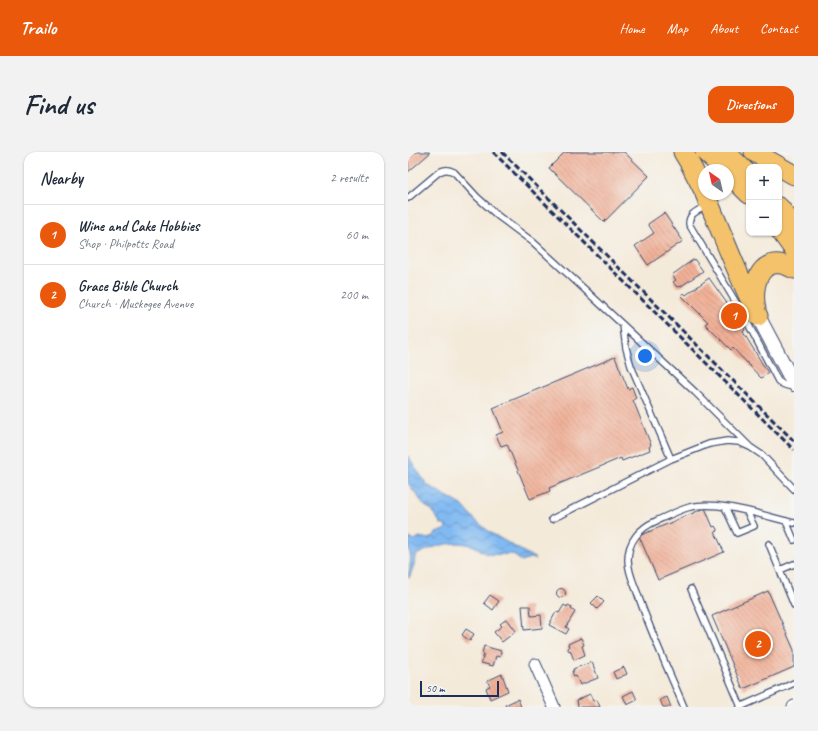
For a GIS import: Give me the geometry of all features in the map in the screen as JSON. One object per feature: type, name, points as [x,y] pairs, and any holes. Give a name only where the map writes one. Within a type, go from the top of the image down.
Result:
[{"type":"highway","points":[[683,152],[698,180]]},
{"type":"highway","points":[[706,152],[719,164]]},
{"type":"highway","points":[[726,152],[746,172]]},
{"type":"highway","points":[[754,152],[794,175]]},
{"type":"highway","points":[[734,179],[746,191]]},
{"type":"highway","points":[[708,200],[742,283],[758,316]]},
{"type":"highway","points":[[782,211],[794,226]]},
{"type":"highway","points":[[782,233],[794,250]]},
{"type":"highway","points":[[758,316],[755,304],[755,291],[760,273],[765,267],[779,263],[786,264],[794,269]]},
{"type":"street","points":[[758,316],[794,385]]},
{"type":"street","points":[[535,664],[554,707]]},
{"type":"lane","points":[[408,198],[439,172],[449,170],[454,172],[477,197],[498,216],[533,242],[623,325],[750,447]]},
{"type":"lane","points":[[703,200],[691,215],[689,224],[744,316],[778,381],[789,387],[794,385]]},
{"type":"lane","points":[[623,325],[626,348],[631,366],[671,459]]},
{"type":"lane","points":[[552,518],[671,459],[709,444],[727,441],[739,442],[762,455],[794,489]]},
{"type":"lane","points":[[684,707],[643,610],[628,567],[629,550],[632,540],[638,532],[646,526],[690,507],[705,505],[725,507],[794,523]]},
{"type":"lane","points":[[725,507],[738,533],[754,526],[747,512]]},
{"type":"lane","points":[[786,521],[794,540]]},
{"type":"lane","points":[[769,544],[794,605]]},
{"type":"lane","points":[[780,570],[794,564]]},
{"type":"lane","points":[[691,589],[740,707],[794,683]]},
{"type":"water","points":[[408,456],[427,485],[462,505],[475,520],[491,533],[536,559],[529,558],[522,562],[513,554],[488,554],[474,546],[451,543],[429,549],[415,556],[414,565],[409,578],[410,557],[408,538],[415,540],[419,537],[429,539],[436,533],[445,530],[446,526],[441,524],[432,510],[425,506],[408,483]]},
{"type":"building","points":[[408,152],[429,152],[430,153],[408,172]]},
{"type":"building","points":[[565,152],[624,152],[649,176],[604,222],[549,168]]},
{"type":"building","points":[[664,213],[683,241],[648,265],[635,246],[654,233],[648,224]]},
{"type":"building","points":[[694,259],[703,271],[680,287],[677,287],[673,282],[676,280],[672,275]]},
{"type":"building","points":[[709,278],[731,309],[733,308],[735,311],[745,330],[743,332],[768,373],[761,378],[733,348],[731,350],[705,324],[708,322],[681,295],[684,293],[686,295]]},
{"type":"building","points":[[615,357],[628,389],[632,387],[636,398],[633,400],[651,445],[649,447],[650,450],[622,461],[621,458],[549,488],[550,491],[530,499],[507,444],[501,446],[496,435],[503,432],[493,408]]},
{"type":"building","points":[[705,508],[713,527],[715,526],[718,531],[715,532],[724,552],[658,580],[639,536]]},
{"type":"building","points":[[559,589],[563,589],[565,593],[563,597],[559,597],[557,595],[557,591]]},
{"type":"building","points":[[768,591],[794,650],[794,667],[743,689],[712,616]]},
{"type":"building","points":[[490,595],[499,601],[493,610],[484,603]]},
{"type":"building","points":[[598,596],[604,602],[597,609],[591,603]]},
{"type":"building","points":[[564,605],[567,607],[568,605],[572,607],[571,609],[575,612],[566,627],[569,629],[566,634],[549,625],[556,612],[559,613]]},
{"type":"building","points":[[522,606],[530,606],[531,616],[541,615],[542,628],[524,630]]},
{"type":"building","points":[[507,619],[516,631],[502,642],[494,632],[502,626],[500,624]]},
{"type":"building","points":[[466,629],[474,634],[470,641],[462,635]]},
{"type":"building","points":[[581,638],[584,645],[582,646],[585,655],[574,660],[570,650],[569,651],[567,648],[569,647],[568,644]]},
{"type":"building","points":[[484,646],[501,651],[500,657],[496,656],[493,666],[481,663],[484,654],[482,653]]},
{"type":"building","points":[[592,662],[598,678],[580,685],[576,676],[574,677],[572,671],[574,671],[573,669]]},
{"type":"building","points":[[624,667],[627,674],[616,679],[613,672]]},
{"type":"building","points":[[502,674],[508,691],[490,699],[486,688],[490,686],[487,681]]},
{"type":"building","points":[[633,691],[637,700],[627,705],[623,696]]},
{"type":"building","points":[[590,694],[593,701],[597,700],[600,707],[578,707],[577,700]]},
{"type":"building","points":[[667,697],[671,707],[663,707],[660,700]]},
{"type":"building","points":[[518,699],[521,707],[506,707],[505,705]]},
{"type":"railway","points":[[493,152],[794,450]]},
{"type":"railway","points":[[502,152],[794,441]]},
{"type":"place","name":"Wine and Cake Hobbies","points":[[734,316]]},
{"type":"place","name":"Grace Bible Church","points":[[758,644]]}]
